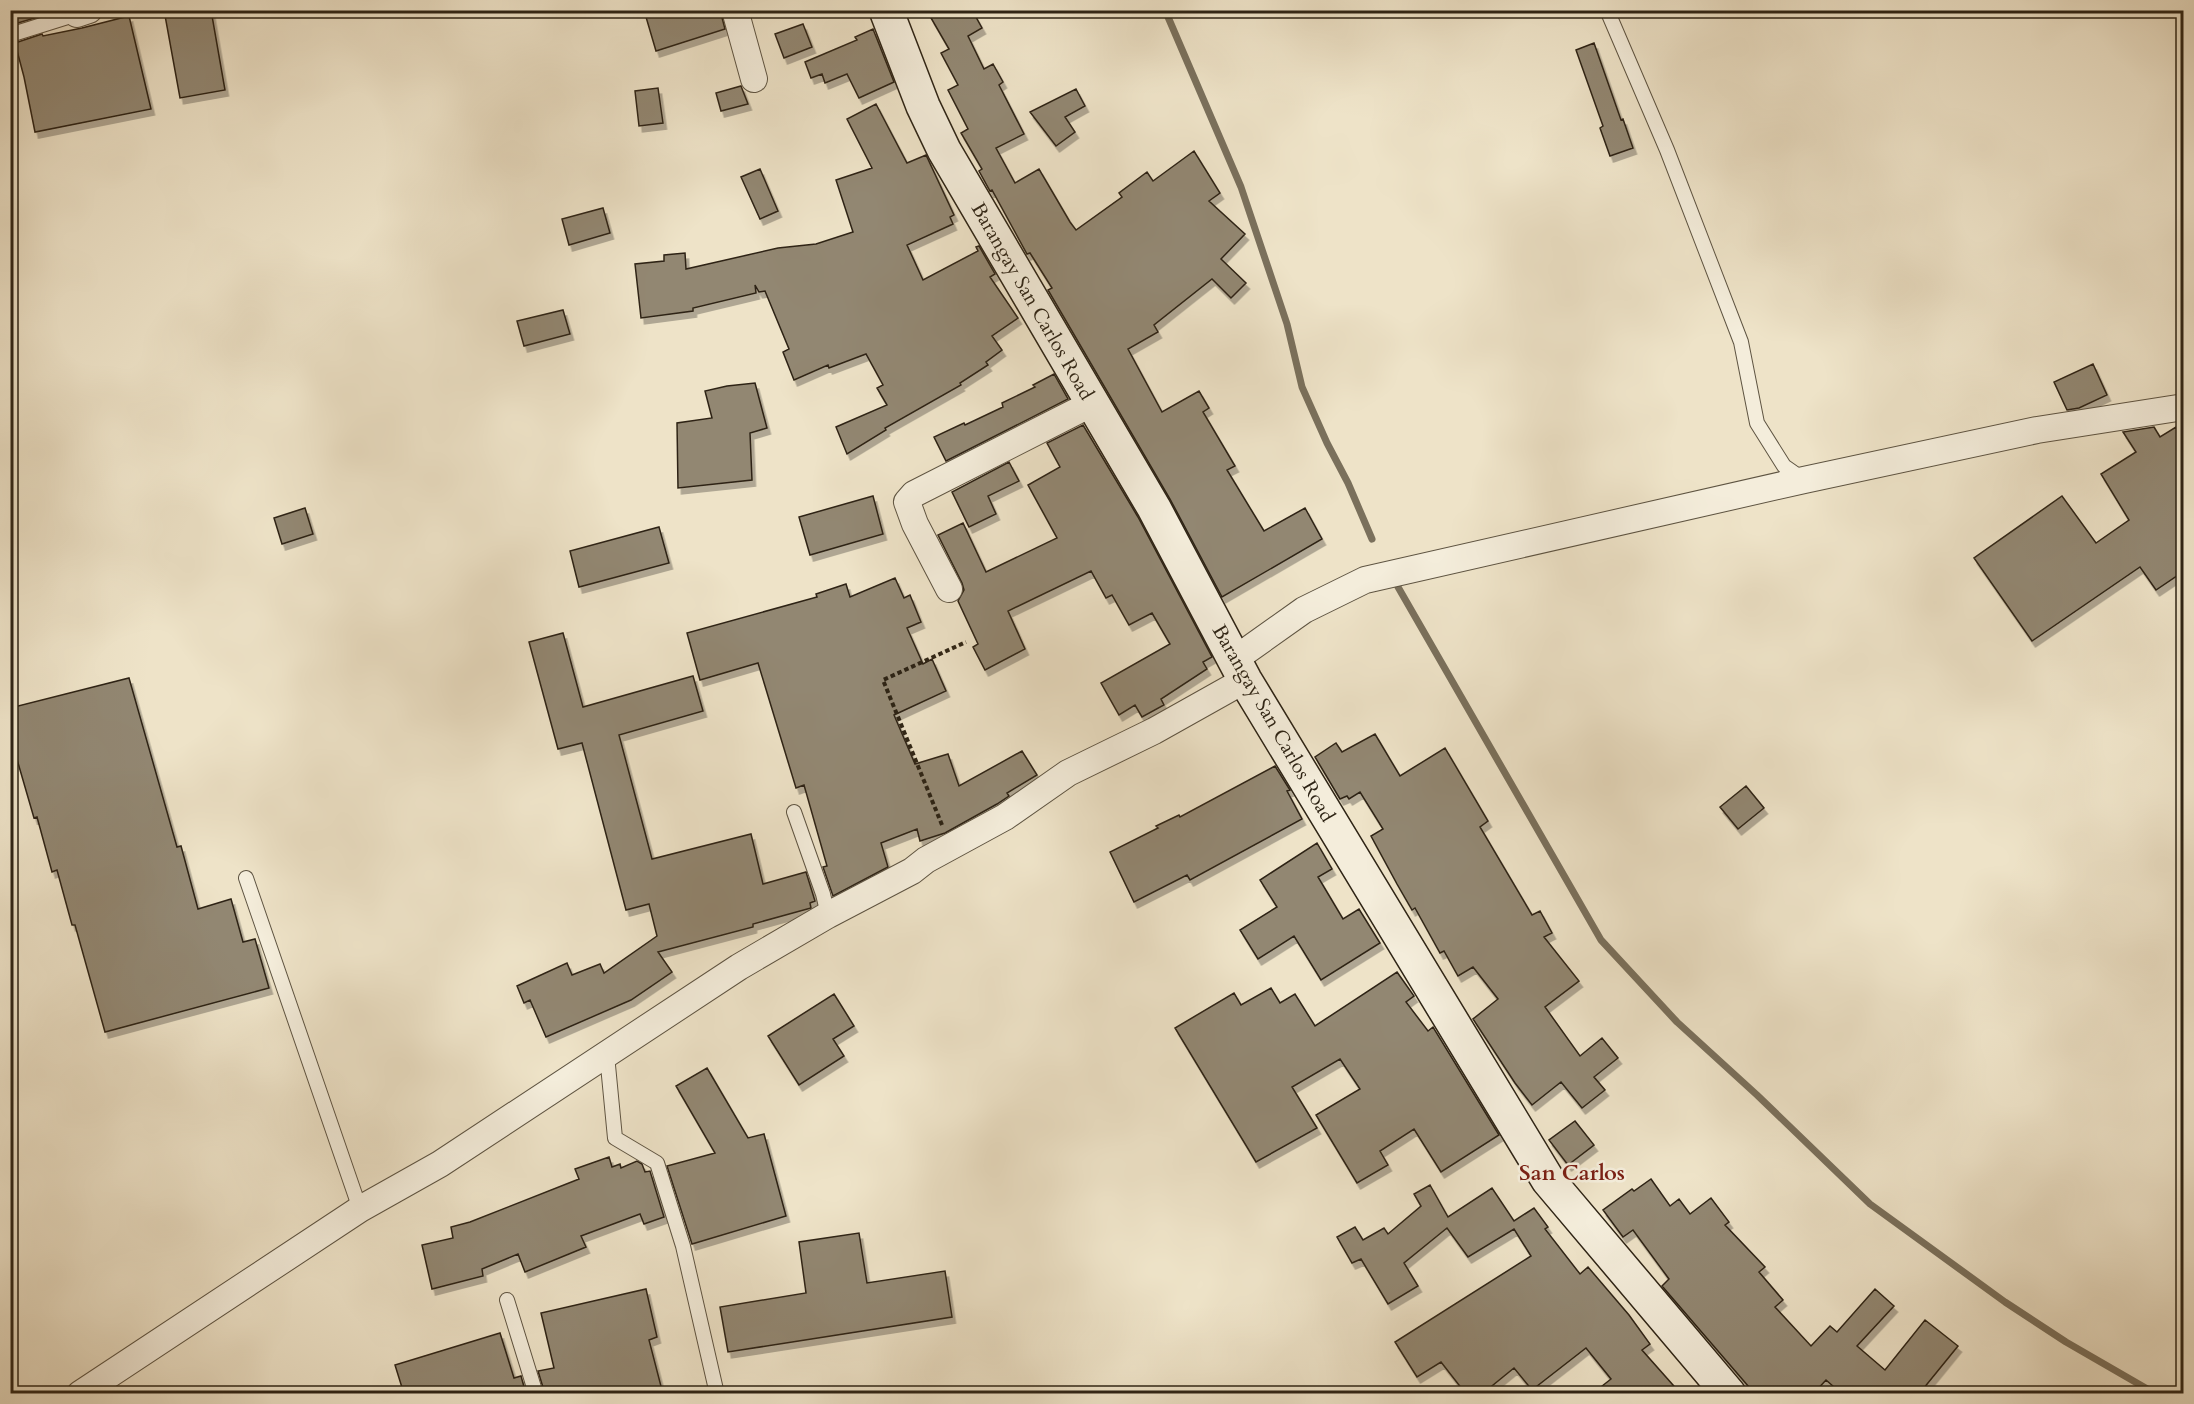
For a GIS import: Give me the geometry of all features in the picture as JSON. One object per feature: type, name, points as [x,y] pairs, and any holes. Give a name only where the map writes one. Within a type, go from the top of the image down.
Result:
[{"type":"street","points":[[735,10],[754,80]]},
{"type":"street","name":"Barangay San Carlos Road","points":[[886,10],[923,106],[944,150],[1154,508],[1240,670],[1548,1180],[1729,1394]]},
{"type":"street","points":[[949,589],[915,524],[907,502],[914,494],[1093,403]]},
{"type":"street","points":[[80,1394],[360,1209],[440,1164],[739,967],[1005,817],[1068,773],[1154,731],[1240,670],[1304,610],[1365,580],[1804,480],[2037,430],[2184,407]]},
{"type":"lane","points":[[1608,10],[1667,150],[1741,342],[1757,423],[1784,466],[1804,480]]},
{"type":"lane","points":[[10,35],[81,12]]},
{"type":"lane","points":[[794,812],[823,894],[828,915]]},
{"type":"lane","points":[[246,878],[360,1209]]},
{"type":"lane","points":[[607,1055],[615,1138],[657,1163],[683,1246],[717,1394]]},
{"type":"lane","points":[[507,1300],[536,1394]]},
{"type":"path","points":[[950,847],[883,680],[966,642]]},
{"type":"building","points":[[10,10],[36,10],[38,17],[11,25]]},
{"type":"building","points":[[164,10],[211,10],[225,90],[180,98]]},
{"type":"building","points":[[666,10],[720,10],[725,29],[656,51],[646,17]]},
{"type":"building","points":[[945,10],[972,10],[982,28],[968,36],[984,69],[993,64],[1003,82],[999,85],[1024,134],[996,148],[1015,183],[1039,169],[1076,230],[1122,197],[1119,193],[1147,172],[1153,181],[1194,151],[1220,193],[1209,201],[1245,234],[1221,259],[1246,283],[1231,298],[1212,279],[1154,325],[1158,332],[1128,349],[1162,412],[1199,391],[1209,408],[1203,412],[1235,466],[1227,470],[1264,531],[1305,508],[1322,539],[1222,597],[1170,499],[1048,290],[1052,288],[1030,253],[1027,254],[992,190],[990,191],[979,171],[982,169],[961,133],[968,129],[948,90],[958,85],[941,53],[949,49],[931,18]]},
{"type":"building","points":[[129,16],[151,109],[35,132],[15,43],[42,34],[43,36],[82,28]]},
{"type":"building","points":[[803,24],[812,47],[784,58],[775,34]]},
{"type":"building","points":[[873,29],[894,82],[859,98],[847,74],[825,83],[822,74],[811,78],[805,62],[857,40],[855,37]]},
{"type":"building","points":[[1594,43],[1633,148],[1610,156],[1600,128],[1603,126],[1576,50]]},
{"type":"building","points":[[741,86],[748,104],[721,111],[716,93]]},
{"type":"building","points":[[658,88],[663,123],[639,126],[635,91]]},
{"type":"building","points":[[1076,89],[1085,106],[1065,117],[1075,132],[1056,146],[1030,112]]},
{"type":"building","points":[[876,104],[907,163],[926,155],[954,215],[950,217],[953,224],[907,245],[923,280],[978,251],[976,247],[979,246],[995,274],[990,277],[1018,318],[992,336],[1002,350],[986,362],[988,365],[960,383],[961,385],[885,428],[886,430],[847,454],[836,427],[887,405],[877,388],[883,385],[866,354],[829,368],[828,365],[794,380],[783,352],[789,349],[765,291],[759,292],[755,285],[756,293],[693,308],[693,311],[641,318],[635,264],[664,261],[664,255],[685,253],[686,269],[778,248],[816,244],[853,232],[836,180],[872,168],[847,119]]},
{"type":"building","points":[[760,169],[778,211],[760,219],[741,177]]},
{"type":"building","points":[[603,208],[610,233],[569,245],[562,219]]},
{"type":"building","points":[[563,310],[570,334],[524,346],[517,321]]},
{"type":"building","points":[[2093,364],[2107,395],[2079,408],[2067,410],[2054,382]]},
{"type":"building","points":[[1054,374],[1068,399],[946,461],[934,437],[1003,407],[1002,403],[1035,387],[1033,385]]},
{"type":"building","points":[[755,383],[767,428],[750,433],[752,480],[678,488],[677,423],[712,418],[705,391]]},
{"type":"building","points":[[1083,425],[1138,517],[1212,657],[1203,662],[1207,669],[1161,699],[1164,705],[1142,717],[1135,705],[1119,715],[1101,683],[1170,644],[1152,613],[1129,625],[1112,595],[1106,598],[1091,571],[1008,611],[1025,649],[985,670],[973,647],[978,644],[958,601],[964,590],[962,583],[938,535],[963,523],[986,572],[1057,538],[1028,485],[1060,467],[1047,443]]},
{"type":"building","points":[[2154,427],[2160,437],[2176,427],[2184,440],[2184,571],[2156,590],[2140,567],[2032,641],[1974,558],[2062,496],[2096,543],[2129,520],[2101,474],[2136,452],[2123,432]]},
{"type":"building","points":[[1009,462],[1019,481],[988,496],[996,514],[969,527],[952,492]]},
{"type":"building","points":[[873,496],[883,534],[810,555],[799,517]]},
{"type":"building","points":[[305,508],[313,534],[282,544],[274,518]]},
{"type":"building","points":[[659,527],[669,563],[579,587],[570,551]]},
{"type":"building","points":[[895,578],[904,598],[910,595],[921,622],[907,628],[923,664],[932,659],[946,691],[894,715],[915,764],[948,754],[959,786],[1022,751],[1037,775],[1007,793],[1009,796],[997,804],[945,833],[920,841],[917,829],[881,843],[888,867],[833,896],[823,867],[827,866],[804,785],[796,788],[758,663],[700,680],[687,633],[817,597],[816,594],[846,584],[850,597]]},
{"type":"building","points":[[563,633],[583,707],[693,676],[703,711],[619,735],[652,859],[751,834],[763,884],[806,872],[815,901],[810,903],[811,908],[753,924],[753,927],[658,952],[672,972],[631,1000],[546,1037],[530,1000],[524,1003],[517,986],[567,963],[572,975],[600,964],[604,973],[657,936],[649,904],[626,910],[582,743],[558,749],[529,642]]},
{"type":"building","points":[[129,678],[177,847],[181,846],[198,909],[231,899],[243,942],[255,939],[269,988],[105,1032],[57,870],[52,872],[37,817],[34,818],[16,756],[10,758],[10,708]]},
{"type":"building","points":[[1375,734],[1400,776],[1445,748],[1488,821],[1480,827],[1532,915],[1540,911],[1552,933],[1544,937],[1579,981],[1545,1007],[1580,1056],[1602,1038],[1618,1058],[1594,1077],[1605,1090],[1582,1108],[1561,1082],[1532,1105],[1515,1083],[1473,1019],[1498,999],[1473,967],[1458,976],[1444,951],[1440,953],[1415,908],[1412,910],[1371,836],[1383,829],[1360,792],[1349,799],[1347,796],[1340,799],[1315,757],[1336,743],[1342,752]]},
{"type":"building","points":[[1275,766],[1290,790],[1287,791],[1302,819],[1190,880],[1187,875],[1134,902],[1110,852]]},
{"type":"building","points":[[1746,786],[1764,808],[1738,829],[1720,807]]},
{"type":"building","points":[[1317,843],[1332,869],[1318,877],[1343,919],[1359,909],[1380,943],[1321,980],[1294,936],[1258,959],[1240,930],[1277,907],[1260,880]]},
{"type":"building","points":[[1397,972],[1414,996],[1406,1002],[1428,1031],[1433,1027],[1499,1135],[1441,1172],[1414,1129],[1380,1151],[1388,1165],[1357,1183],[1316,1115],[1360,1089],[1340,1059],[1292,1087],[1317,1128],[1256,1162],[1175,1028],[1234,993],[1241,1005],[1271,988],[1280,1003],[1295,994],[1315,1026]]},
{"type":"building","points":[[834,994],[854,1026],[833,1039],[844,1056],[799,1085],[768,1036]]},
{"type":"building","points":[[707,1068],[748,1138],[764,1134],[786,1216],[692,1244],[667,1166],[715,1153],[676,1086]]},
{"type":"building","points":[[1575,1121],[1594,1145],[1568,1165],[1549,1140]]},
{"type":"building","points":[[609,1157],[612,1167],[620,1164],[621,1168],[637,1161],[642,1164],[645,1172],[650,1171],[664,1217],[644,1224],[640,1214],[581,1236],[586,1247],[525,1272],[518,1254],[482,1269],[483,1276],[432,1289],[422,1245],[453,1238],[451,1227],[470,1222],[579,1179],[575,1169]]},
{"type":"building","points":[[1651,1179],[1670,1206],[1679,1199],[1690,1214],[1711,1198],[1729,1222],[1725,1225],[1765,1267],[1759,1272],[1783,1300],[1775,1307],[1811,1346],[1830,1326],[1837,1332],[1875,1289],[1894,1306],[1857,1346],[1885,1370],[1925,1320],[1958,1346],[1919,1394],[1842,1394],[1826,1380],[1813,1394],[1755,1394],[1662,1286],[1669,1279],[1633,1230],[1623,1237],[1603,1210],[1632,1189],[1634,1191]]},
{"type":"building","points":[[1430,1185],[1448,1217],[1492,1188],[1514,1221],[1534,1208],[1548,1227],[1545,1229],[1580,1274],[1588,1267],[1629,1315],[1650,1344],[1642,1350],[1681,1394],[1592,1394],[1611,1379],[1586,1348],[1532,1390],[1514,1368],[1482,1394],[1466,1394],[1441,1362],[1417,1377],[1395,1342],[1531,1256],[1514,1229],[1468,1257],[1447,1228],[1404,1263],[1418,1286],[1388,1304],[1361,1259],[1352,1263],[1337,1237],[1355,1227],[1363,1240],[1384,1228],[1388,1234],[1421,1206],[1414,1194]]},
{"type":"building","points":[[859,1233],[867,1283],[945,1271],[952,1317],[728,1352],[720,1307],[806,1293],[799,1242]]},
{"type":"building","points":[[646,1289],[657,1337],[649,1340],[663,1394],[545,1394],[538,1371],[554,1368],[541,1313]]},
{"type":"building","points":[[500,1333],[514,1378],[521,1376],[526,1394],[404,1394],[395,1365]]},
{"type":"waterway","points":[[1165,10],[1241,187],[1287,324],[1302,387],[1372,539]]},
{"type":"waterway","points":[[1398,587],[1601,940],[1677,1022],[1870,1204],[2005,1302],[2066,1342],[2156,1394]]},
{"type":"district","name":"San Carlos","points":[[1572,1172]]}]
